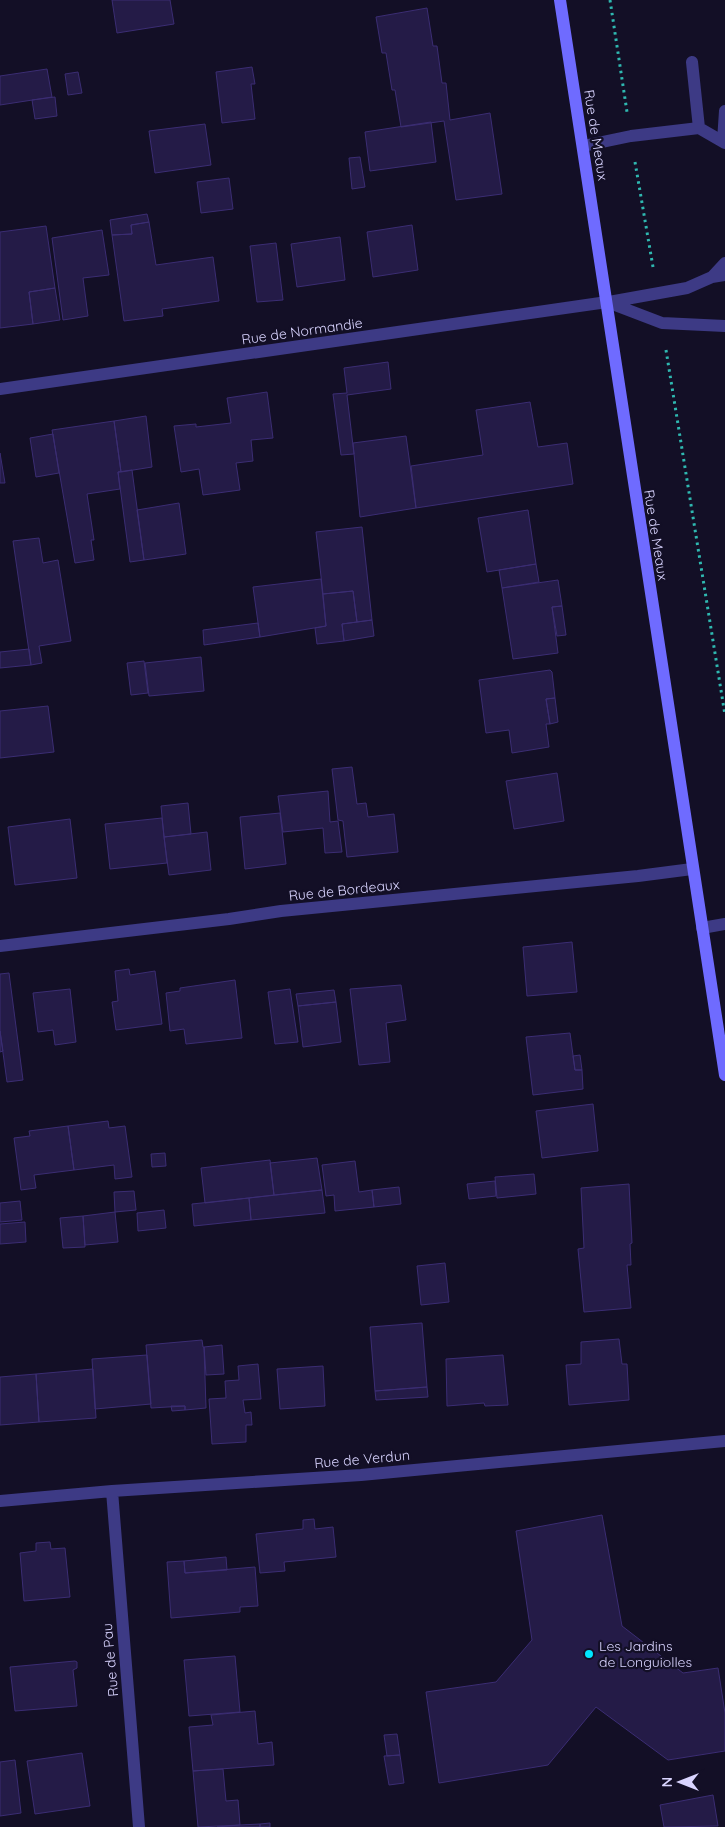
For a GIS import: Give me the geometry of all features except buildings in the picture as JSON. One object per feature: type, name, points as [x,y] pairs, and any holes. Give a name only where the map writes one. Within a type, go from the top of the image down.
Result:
[{"type":"main road","name":"Rue de Meaux","points":[[560,0],[725,1075]]},
{"type":"street","points":[[692,62],[699,128]]},
{"type":"street","points":[[583,146],[631,136],[699,128],[724,141],[725,111]]},
{"type":"street","points":[[712,277],[725,263]]},
{"type":"street","points":[[712,277],[725,275]]},
{"type":"street","name":"Rue de Normandie","points":[[0,389],[607,302],[687,288],[712,277]]},
{"type":"street","points":[[607,302],[662,323],[725,326]]},
{"type":"street","name":"Rue de Bordeaux","points":[[0,946],[229,919],[281,911],[692,869]]},
{"type":"street","points":[[702,928],[725,924]]},
{"type":"street","name":"Rue de Verdun","points":[[0,1501],[361,1474],[725,1442]]},
{"type":"street","name":"Rue de Pau","points":[[112,1492],[139,1827]]},
{"type":"path","points":[[610,0],[657,293]]},
{"type":"path","points":[[662,323],[725,714]]},
{"type":"place","name":"Les Jardins de Longuiolles","points":[[589,1654]]}]
